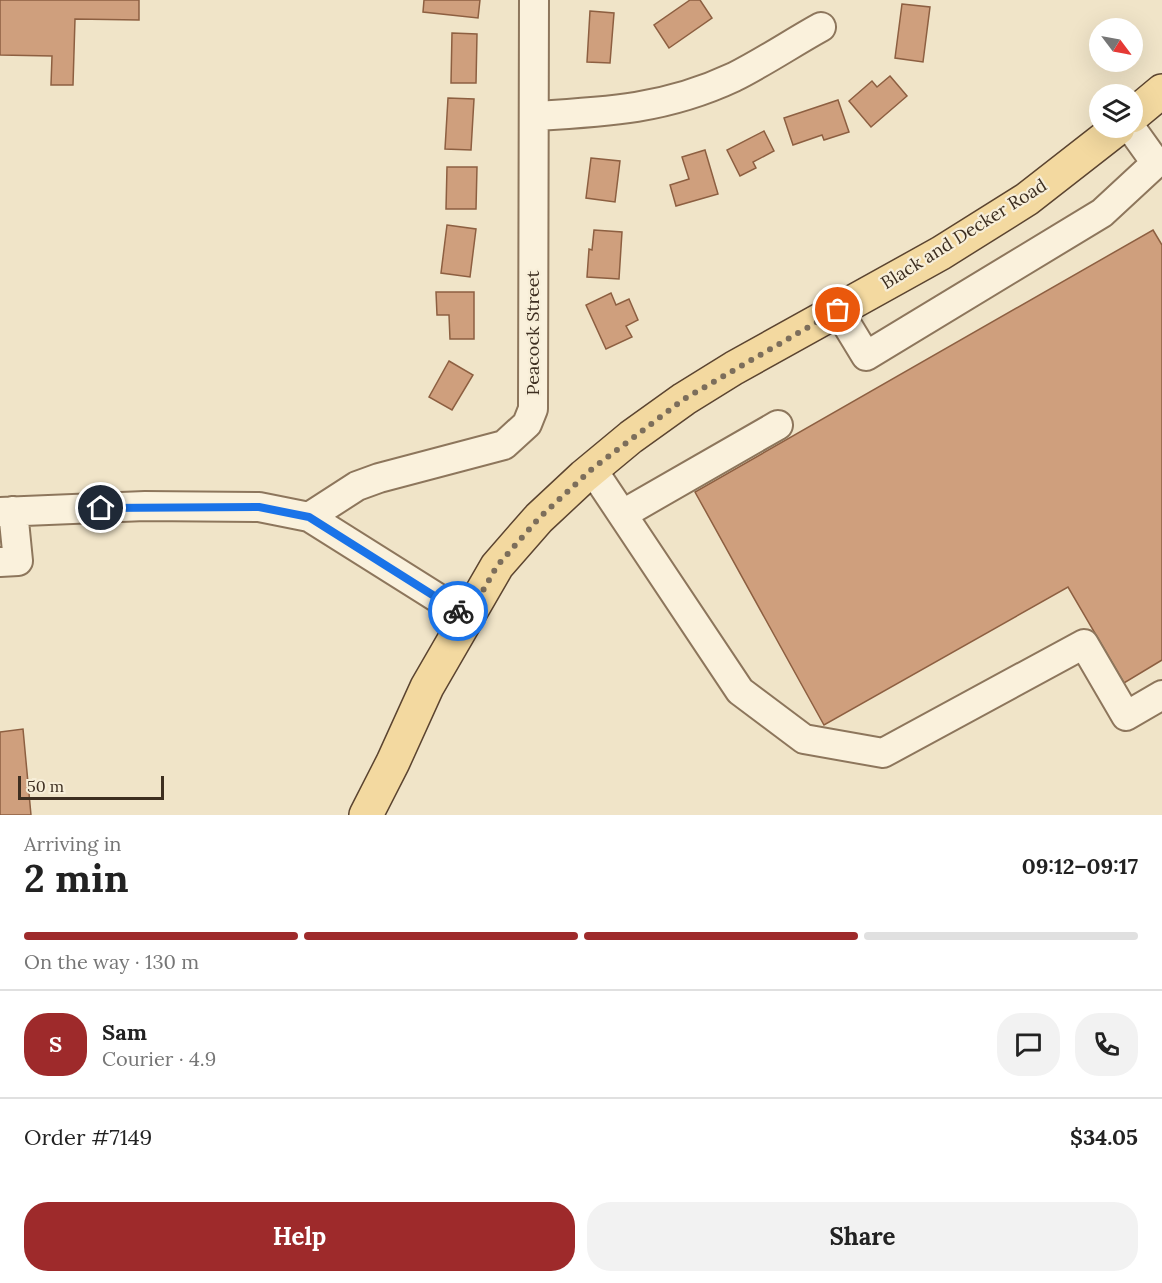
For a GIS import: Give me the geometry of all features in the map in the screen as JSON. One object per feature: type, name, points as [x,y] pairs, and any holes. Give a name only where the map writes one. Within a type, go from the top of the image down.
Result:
[{"type":"main road","points":[[1143,107],[1162,91]]},
{"type":"main road","name":"Black and Decker Road","points":[[366,815],[427,687],[497,566],[539,518],[592,469],[684,399],[941,253],[1027,199],[1105,138]]},
{"type":"main road","name":"Black and Decker Road","points":[[387,815],[393,762]]},
{"type":"street","name":"Peacock Street","points":[[309,517],[357,486],[379,477],[504,445],[527,424],[533,409],[534,0]]},
{"type":"street","points":[[534,116],[620,111],[658,104],[699,92],[734,76],[821,27]]},
{"type":"street","points":[[838,310],[866,356],[1102,213],[1156,164],[1138,138]]},
{"type":"street","points":[[623,514],[778,425]]},
{"type":"street","points":[[592,469],[740,691],[804,740],[883,753],[1084,644],[1126,716],[1162,695]]},
{"type":"street","points":[[0,562],[18,561],[6,512],[145,506],[259,507],[309,517],[468,617]]},
{"type":"building","points":[[0,0],[139,0],[139,20],[75,19],[73,85],[51,85],[52,56],[0,55]]},
{"type":"building","points":[[424,0],[480,0],[478,18],[423,12]]},
{"type":"building","points":[[690,0],[700,0],[712,18],[669,48],[654,25]]},
{"type":"building","points":[[902,4],[930,7],[923,62],[895,58]]},
{"type":"building","points":[[590,11],[614,13],[610,63],[587,62]]},
{"type":"building","points":[[452,33],[477,34],[476,83],[451,83]]},
{"type":"building","points":[[890,76],[907,96],[871,127],[849,101],[872,81],[877,87]]},
{"type":"building","points":[[448,98],[474,99],[471,150],[445,149]]},
{"type":"building","points":[[838,100],[849,132],[824,140],[822,135],[793,145],[784,118]]},
{"type":"building","points":[[764,131],[774,151],[753,162],[756,168],[740,176],[727,150]]},
{"type":"building","points":[[705,150],[718,194],[676,206],[670,185],[689,179],[682,157]]},
{"type":"building","points":[[591,158],[620,161],[615,202],[586,198]]},
{"type":"building","points":[[447,167],[477,167],[476,209],[446,209]]},
{"type":"building","points":[[447,225],[476,229],[470,277],[441,273]]},
{"type":"building","points":[[594,230],[622,232],[619,279],[587,277],[589,249],[592,250]]},
{"type":"building","points":[[1153,230],[1162,245],[1162,660],[1124,683],[1068,587],[824,725],[695,492]]},
{"type":"building","points":[[436,292],[474,292],[474,339],[450,339],[449,315],[437,315]]},
{"type":"building","points":[[611,293],[616,305],[629,299],[638,320],[626,326],[632,337],[606,349],[586,305]]},
{"type":"building","points":[[449,361],[473,375],[452,410],[429,397]]},
{"type":"building","points":[[23,729],[31,815],[0,815],[0,732]]},
{"type":"way so far","points":[[458,611],[468,617],[497,566],[539,518],[631,437],[684,399],[734,368],[838,310]]},
{"type":"route","points":[[101,508],[259,507],[309,517],[458,611]]}]
